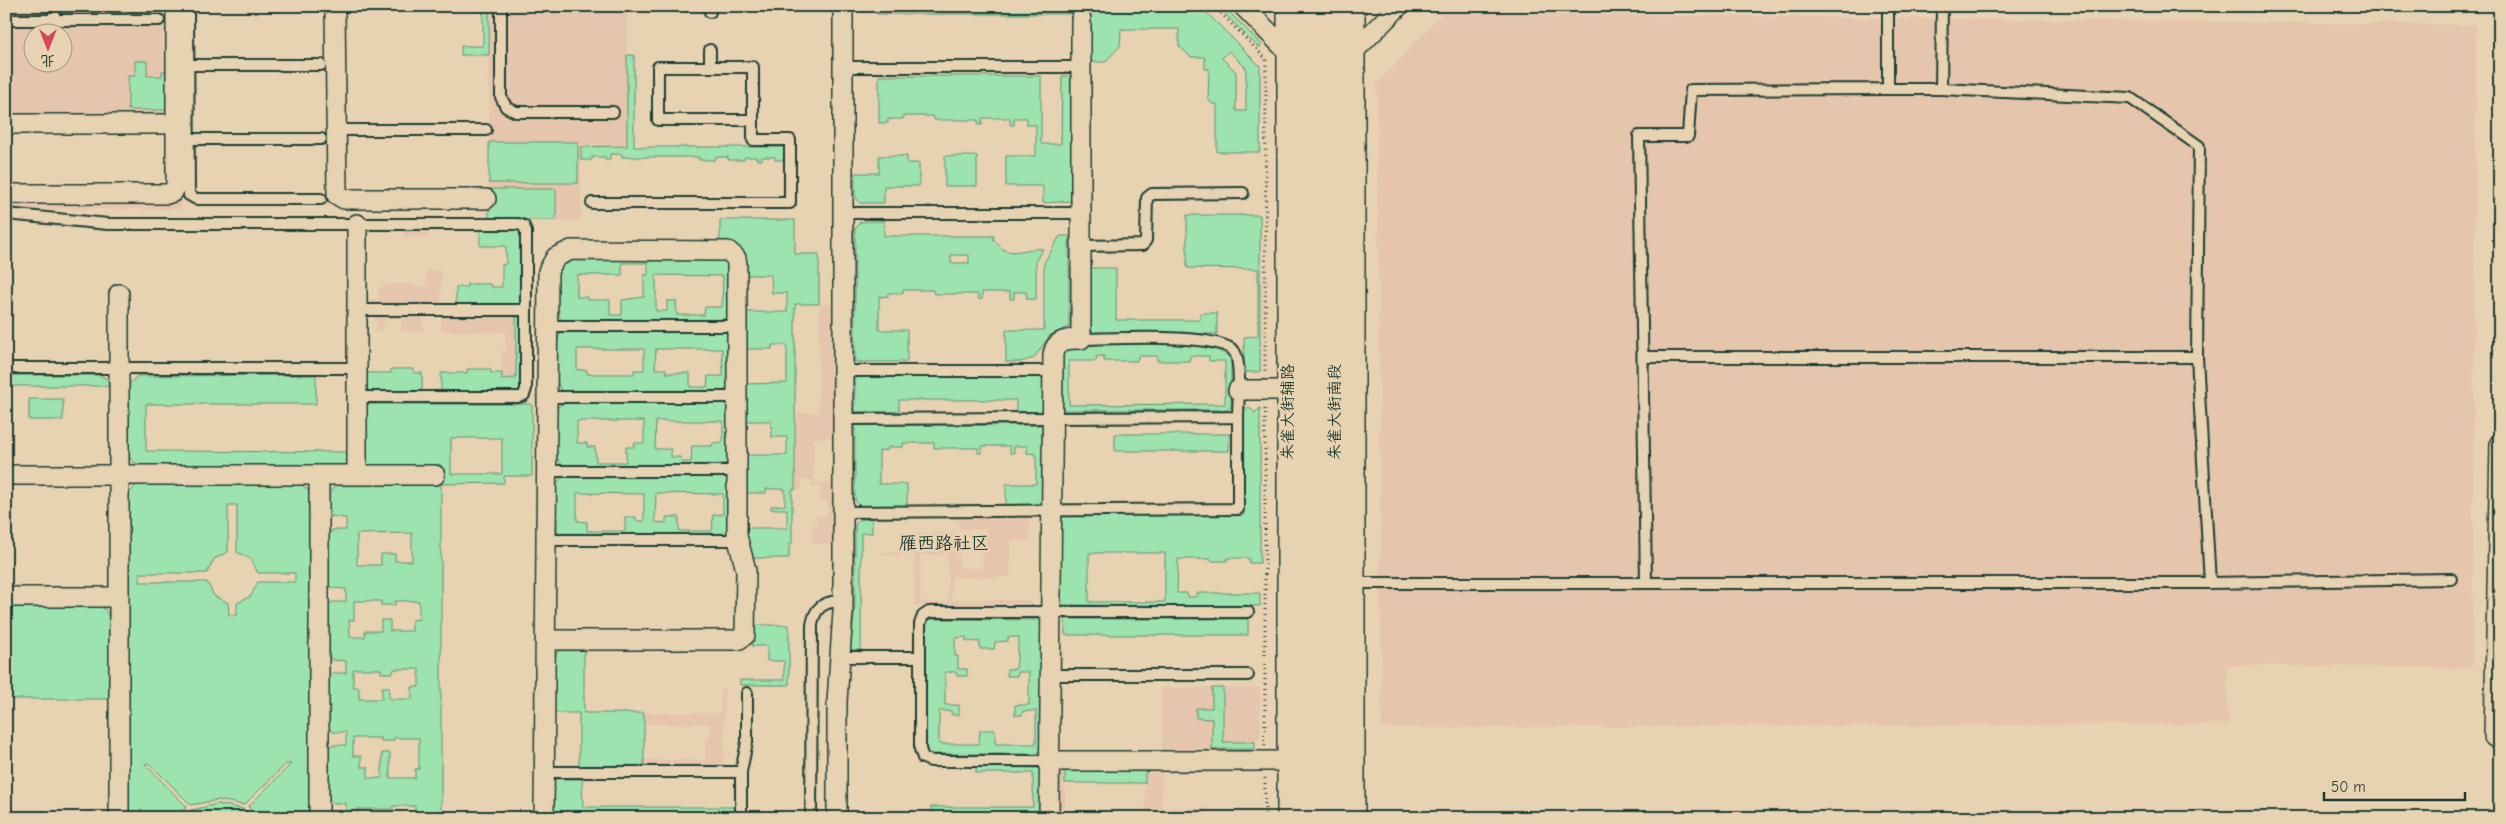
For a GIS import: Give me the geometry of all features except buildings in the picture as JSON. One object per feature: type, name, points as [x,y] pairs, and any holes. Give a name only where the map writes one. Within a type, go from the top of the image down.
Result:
[{"type":"main road","name":"朱雀大街南段","points":[[1308,6],[1321,71],[1328,583],[1334,818]]},
{"type":"main road","name":"朱雀大街南段","points":[[1321,71],[1334,6]]},
{"type":"main road","name":"朱雀大街南段","points":[[1308,818],[1297,761],[1328,583]]},
{"type":"street","points":[[6,194],[167,194],[173,192],[176,186],[176,6]]},
{"type":"street","points":[[335,6],[328,135],[335,192],[341,198],[486,199]]},
{"type":"street","points":[[837,818],[837,702],[843,600],[843,6]]},
{"type":"street","points":[[1242,6],[1287,50],[1321,71],[1355,50],[1399,6]]},
{"type":"street","name":"朱雀大街辅路","points":[[1287,6],[1287,390],[1297,761],[1287,818]]},
{"type":"street","points":[[1355,6],[1355,50],[1328,583],[1355,818]]},
{"type":"street","points":[[1049,818],[1053,371],[1055,346],[1061,341],[1081,339],[1081,19]]},
{"type":"street","points":[[6,124],[164,124]]},
{"type":"street","points":[[357,224],[357,474]]},
{"type":"street","points":[[544,818],[548,271],[556,257],[576,250],[728,251],[736,258],[737,264],[738,540],[746,570],[746,632],[741,640],[546,640]]},
{"type":"street","points":[[119,294],[119,818]]},
{"type":"street","points":[[1238,390],[1287,390]]},
{"type":"street","points":[[2494,736],[2500,442]]},
{"type":"street","points":[[6,474],[436,474]]},
{"type":"street","points":[[319,474],[319,818]]},
{"type":"street","points":[[6,597],[119,597]]},
{"type":"street","points":[[1049,761],[1297,761]]},
{"type":"lane","points":[[54,6],[54,20]]},
{"type":"lane","points":[[188,6],[188,191],[193,198],[321,199]]},
{"type":"lane","points":[[501,6],[501,97],[506,108],[516,112],[613,112]]},
{"type":"lane","points":[[1888,6],[1888,89]]},
{"type":"lane","points":[[1941,89],[1942,6]]},
{"type":"lane","points":[[6,20],[159,20]]},
{"type":"lane","points":[[710,50],[710,67]]},
{"type":"lane","points":[[188,65],[321,65]]},
{"type":"lane","points":[[592,203],[790,203],[790,140],[753,140],[753,120],[753,67],[658,67],[658,120],[753,120]]},
{"type":"lane","points":[[843,67],[1081,67]]},
{"type":"lane","points":[[1646,582],[1644,357],[1639,136],[1688,136],[1691,90],[1941,89],[2130,98],[2200,146],[2197,357],[2210,583]]},
{"type":"lane","points":[[188,139],[486,130]]},
{"type":"lane","points":[[1081,246],[1143,245],[1146,240],[1147,198],[1152,194],[1243,193]]},
{"type":"lane","points":[[843,212],[1081,212]]},
{"type":"lane","points":[[6,214],[108,224],[521,224],[526,232],[526,389],[521,397],[357,397]]},
{"type":"lane","points":[[357,310],[526,310]]},
{"type":"lane","points":[[547,326],[737,326]]},
{"type":"lane","points":[[843,512],[1238,509],[1238,361],[1234,351],[1222,344],[1206,340],[1081,339]]},
{"type":"lane","points":[[1644,357],[2197,357]]},
{"type":"lane","points":[[6,368],[357,368]]},
{"type":"lane","points":[[843,371],[1053,371]]},
{"type":"lane","points":[[547,397],[737,397]]},
{"type":"lane","points":[[843,419],[1238,416]]},
{"type":"lane","points":[[547,471],[737,471]]},
{"type":"lane","points":[[547,540],[738,540]]},
{"type":"lane","points":[[1328,583],[2210,583],[2451,579]]},
{"type":"lane","points":[[811,818],[812,625],[814,614],[820,606],[829,601],[843,600]]},
{"type":"lane","points":[[1049,761],[932,761],[923,758],[920,749],[920,622],[923,616],[929,612],[1248,612]]},
{"type":"lane","points":[[840,657],[920,657]]},
{"type":"lane","points":[[1049,675],[1248,675]]},
{"type":"lane","points":[[741,818],[741,772],[747,742],[747,693]]},
{"type":"lane","points":[[544,772],[741,772]]},
{"type":"shaded area","points":[[6,6],[181,6],[181,131],[6,131]]},
{"type":"shaded area","points":[[489,6],[627,6],[627,147],[581,147],[581,220],[489,220]]},
{"type":"shaded area","points":[[1443,13],[2476,25],[2472,668],[2227,665],[2228,724],[1382,728],[1377,84]]},
{"type":"shaded area","points":[[6,200],[181,200],[181,209],[6,209]]},
{"type":"shaded area","points":[[363,227],[441,227],[441,230],[429,230],[429,237],[404,237],[404,230],[366,230],[366,299],[379,299],[379,287],[391,287],[391,284],[414,284],[414,287],[426,287],[426,271],[441,271],[441,304],[363,304]]},
{"type":"shaded area","points":[[819,304],[833,304],[833,438],[814,438],[814,483],[833,483],[833,544],[812,544],[812,525],[817,525],[817,516],[828,516],[828,501],[820,501],[820,487],[812,487],[812,480],[802,480],[801,490],[795,490],[795,413],[819,413]]},
{"type":"shaded area","points":[[376,317],[423,317],[423,331],[402,331],[402,319],[383,319],[383,331],[376,331]]},
{"type":"shaded area","points":[[441,317],[516,317],[516,379],[502,379],[502,350],[506,350],[506,332],[441,331]]},
{"type":"shaded area","points":[[959,518],[1029,518],[1029,540],[1010,541],[1010,577],[951,577],[951,600],[1029,600],[1029,606],[914,606],[914,555],[882,555],[882,552],[911,552],[911,533],[959,533],[959,568],[983,568],[983,549],[986,549],[986,529],[959,529]],"holes":[[[920,555],[948,555],[948,603],[920,602]]]},
{"type":"shaded area","points":[[1162,688],[1260,688],[1260,737],[1255,742],[1255,773],[1162,773],[1162,808],[1208,808],[1208,818],[1157,815],[1157,818],[1145,818],[1145,767],[1162,767]]},
{"type":"shaded area","points":[[721,689],[724,689],[724,766],[644,766],[644,760],[706,760],[706,738],[711,738],[711,724],[644,724],[644,713],[721,713]]},
{"type":"shaded area","points":[[1065,767],[1065,818],[1055,818],[1056,770]]},
{"type":"shaded area","points":[[844,816],[1043,816],[1043,818],[844,818]]},
{"type":"green space","points":[[876,6],[1201,7],[1260,66],[1260,152],[1217,152],[1217,104],[1212,104],[1208,99],[1209,69],[1205,69],[1205,57],[1191,57],[1179,46],[1179,29],[1121,29],[1120,46],[1105,62],[1089,62],[1089,14],[876,14]],"holes":[[[1229,51],[1246,68],[1246,111],[1236,111],[1236,72],[1222,58]]]},
{"type":"green space","points":[[1217,6],[1223,6],[1262,45],[1259,48]]},
{"type":"green space","points":[[483,10],[489,10],[489,55],[461,55],[461,46],[483,46]]},
{"type":"green space","points":[[627,55],[634,55],[634,147],[786,147],[786,160],[775,160],[775,157],[762,157],[762,160],[757,160],[757,157],[744,157],[744,160],[728,160],[728,157],[715,157],[715,160],[699,160],[699,157],[622,157],[622,154],[610,154],[610,160],[605,160],[605,157],[592,157],[592,160],[581,160],[581,147],[627,146]]},
{"type":"green space","points":[[135,61],[147,61],[147,76],[162,76],[162,71],[170,71],[170,110],[128,110],[128,76],[135,76]]},
{"type":"green space","points":[[879,76],[1041,76],[1041,144],[1061,144],[1062,76],[1074,76],[1072,201],[1043,203],[1043,186],[1006,186],[1006,156],[1036,156],[1036,125],[1027,125],[1027,118],[1014,118],[1014,125],[1010,125],[1010,118],[982,118],[982,125],[978,125],[978,120],[934,120],[933,116],[903,116],[903,119],[888,119],[888,123],[879,123]]},
{"type":"green space","points":[[489,142],[578,142],[578,183],[489,183]]},
{"type":"green space","points":[[879,156],[907,156],[907,163],[919,163],[919,186],[884,186],[884,203],[860,203],[855,196],[855,173],[879,173]]},
{"type":"green space","points":[[945,156],[977,156],[977,186],[945,186]]},
{"type":"green space","points":[[489,189],[556,189],[556,220],[489,220]]},
{"type":"green space","points":[[1187,215],[1260,215],[1260,372],[1244,372],[1244,337],[1258,336],[1258,269],[1187,268]]},
{"type":"green space","points":[[720,220],[795,220],[795,254],[819,254],[819,304],[795,304],[795,490],[792,490],[792,544],[789,544],[789,558],[750,558],[741,528],[787,528],[787,509],[771,509],[771,506],[785,505],[785,489],[766,489],[766,493],[741,493],[741,455],[787,455],[787,437],[772,437],[771,421],[741,421],[741,384],[787,383],[787,345],[772,345],[772,349],[741,349],[741,312],[787,312],[787,293],[772,293],[771,275],[741,275],[720,244]]},
{"type":"green space","points":[[884,221],[884,236],[994,236],[994,241],[1007,251],[1043,249],[1036,260],[1036,299],[1027,299],[1026,292],[1014,292],[1014,299],[1010,299],[1010,292],[982,292],[982,299],[978,299],[978,294],[934,294],[933,290],[903,290],[903,293],[888,293],[888,296],[879,297],[879,330],[907,330],[907,362],[855,362],[855,229],[860,222]],"holes":[[[951,255],[969,255],[969,263],[951,263]]]},
{"type":"green space","points":[[480,227],[520,227],[520,304],[456,304],[456,287],[467,287],[467,284],[490,284],[491,287],[502,287],[502,265],[506,264],[506,246],[480,246]]},
{"type":"green space","points":[[1060,236],[1069,236],[1069,327],[1050,335],[1034,358],[1021,362],[1006,362],[1006,330],[1044,330],[1044,263]]},
{"type":"green space","points":[[568,257],[729,258],[730,318],[714,320],[562,320],[558,311],[556,280],[559,268]],"holes":[[[622,263],[648,263],[648,275],[644,275],[644,297],[622,300],[622,315],[610,315],[610,300],[587,300],[587,297],[577,297],[577,275],[622,275]],[[656,275],[723,276],[722,307],[705,307],[704,315],[677,315],[676,301],[667,301],[667,311],[656,311]]]},
{"type":"green space","points":[[1089,268],[1116,268],[1116,320],[1200,320],[1200,313],[1217,313],[1217,334],[1093,333],[1090,327]]},
{"type":"green space","points":[[516,317],[520,317],[520,391],[441,391],[441,373],[467,373],[467,369],[490,369],[491,373],[502,373],[502,379],[516,378]]},
{"type":"green space","points":[[562,332],[726,332],[729,333],[730,389],[714,392],[562,391],[559,387],[556,371],[556,352],[559,336]],"holes":[[[577,349],[644,349],[644,370],[634,370],[634,374],[587,374],[587,370],[577,370]],[[656,349],[722,349],[723,376],[708,376],[707,387],[690,387],[690,373],[666,373],[666,369],[655,369]]]},
{"type":"green space","points":[[1162,344],[1207,348],[1223,353],[1231,360],[1231,407],[1227,410],[1062,410],[1059,406],[1063,347]],"holes":[[[1097,356],[1104,356],[1104,361],[1137,361],[1138,356],[1157,356],[1157,361],[1189,361],[1190,356],[1209,356],[1209,361],[1225,361],[1225,404],[1069,405],[1069,361],[1096,361]]]},
{"type":"green space","points":[[391,369],[414,369],[414,373],[422,373],[422,391],[363,391],[363,373],[391,373]]},
{"type":"green space","points":[[6,375],[98,375],[107,379],[110,386],[6,386]]},
{"type":"green space","points":[[316,375],[316,404],[146,404],[146,451],[351,452],[351,465],[140,465],[132,461],[128,454],[128,386],[137,376]]},
{"type":"green space","points":[[855,377],[1046,377],[1046,412],[1016,412],[1016,400],[899,400],[899,412],[855,412]]},
{"type":"green space","points":[[29,399],[63,399],[63,420],[29,420]]},
{"type":"green space","points":[[565,403],[729,404],[730,463],[714,465],[562,465],[556,457],[556,411],[559,406]],"holes":[[[577,421],[644,421],[644,443],[634,443],[634,447],[626,447],[626,462],[596,462],[595,447],[587,447],[587,443],[577,443]],[[656,421],[723,421],[723,442],[713,443],[712,446],[692,446],[691,462],[681,462],[680,457],[671,457],[671,449],[655,449]]]},
{"type":"green space","points":[[363,404],[532,404],[532,476],[504,476],[504,483],[441,484],[441,818],[415,818],[415,806],[393,806],[393,809],[357,809],[357,818],[330,818],[346,816],[346,803],[332,803],[328,799],[328,748],[332,745],[346,745],[346,732],[333,732],[328,728],[328,677],[332,673],[346,673],[346,661],[333,660],[328,657],[328,606],[332,602],[346,602],[346,589],[333,588],[328,585],[328,535],[332,530],[346,530],[346,518],[330,516],[328,497],[334,486],[346,483],[441,483],[441,465],[363,465]],"holes":[[[451,438],[502,438],[502,474],[451,474]],[[412,533],[412,561],[395,561],[395,554],[381,554],[381,565],[357,565],[357,534]],[[354,601],[381,601],[381,605],[395,605],[395,601],[419,601],[419,619],[412,620],[412,631],[390,631],[390,620],[381,620],[381,631],[365,631],[365,637],[350,637],[349,620],[354,620]],[[353,669],[381,669],[381,673],[393,673],[394,669],[419,669],[419,687],[412,687],[412,699],[389,699],[389,687],[382,687],[382,699],[359,699],[359,687],[353,687]],[[353,738],[381,738],[381,741],[393,741],[394,738],[419,738],[419,769],[415,769],[415,778],[390,778],[390,753],[382,753],[382,778],[368,778],[368,767],[361,767],[361,756],[353,756]]]},
{"type":"green space","points":[[1244,408],[1250,408],[1255,413],[1260,408],[1260,563],[1249,563],[1249,558],[1227,558],[1227,561],[1178,559],[1177,593],[1187,593],[1188,597],[1197,597],[1197,593],[1260,593],[1260,606],[1059,605],[1061,516],[1244,515]],"holes":[[[1089,553],[1165,553],[1165,602],[1089,602]]]},
{"type":"green space","points":[[855,425],[1046,425],[1045,502],[1030,506],[1006,506],[1006,484],[1036,484],[1036,454],[1027,453],[1027,446],[1014,446],[1014,453],[1010,453],[1010,446],[982,446],[982,453],[978,453],[978,448],[934,448],[934,443],[903,443],[903,447],[888,447],[888,450],[879,451],[879,484],[907,484],[907,506],[860,506],[856,502],[855,495]]},
{"type":"green space","points":[[1115,434],[1229,434],[1229,451],[1115,451]]},
{"type":"green space","points":[[726,476],[729,478],[733,529],[727,536],[562,535],[557,531],[556,485],[562,477]],"holes":[[[577,493],[644,494],[644,521],[636,521],[636,517],[625,517],[625,531],[587,531],[587,522],[577,521]],[[656,493],[723,494],[723,514],[713,515],[712,531],[679,531],[679,517],[666,517],[666,523],[655,522]]]},
{"type":"green space","points":[[137,484],[301,484],[308,490],[310,497],[310,818],[262,818],[248,807],[291,764],[286,764],[244,805],[218,800],[191,805],[150,764],[145,764],[187,807],[174,818],[128,818],[128,495]],"holes":[[[228,505],[237,505],[237,552],[251,559],[258,573],[295,573],[295,582],[258,582],[251,596],[237,603],[237,615],[229,615],[228,603],[214,596],[207,582],[140,582],[140,573],[207,573],[214,559],[228,552]]]},
{"type":"green space","points":[[872,518],[872,533],[861,533],[861,650],[850,650],[855,608],[855,525],[859,520]]},
{"type":"green space","points":[[6,606],[99,606],[106,610],[110,620],[110,699],[6,699]]},
{"type":"green space","points":[[931,619],[1043,620],[1042,753],[929,754],[926,751],[926,623]],"holes":[[[966,637],[966,641],[980,642],[980,649],[994,649],[995,642],[1008,641],[1008,637],[1019,637],[1016,669],[1007,669],[1007,676],[1017,676],[1018,672],[1029,672],[1029,705],[1015,705],[1015,715],[1022,715],[1023,711],[1036,711],[1036,744],[995,744],[995,730],[980,730],[979,744],[939,744],[939,711],[951,711],[952,715],[959,715],[959,705],[945,705],[945,672],[956,672],[957,676],[967,676],[967,669],[958,669],[958,656],[955,656],[955,638]]]},
{"type":"green space","points":[[1065,619],[1248,619],[1248,635],[1065,635]]},
{"type":"green space","points":[[752,625],[789,625],[789,685],[740,685],[740,680],[784,680],[784,661],[767,661],[767,646],[752,646]]},
{"type":"green space","points":[[562,648],[584,648],[584,713],[644,713],[644,766],[579,766],[579,713],[554,713],[555,657]]},
{"type":"green space","points":[[1212,688],[1223,688],[1223,742],[1255,742],[1255,749],[1212,749],[1212,719],[1196,718],[1196,708],[1212,708]]},
{"type":"green space","points":[[976,767],[1042,769],[1043,818],[926,818],[931,816],[931,807],[1033,807],[1033,773],[976,773]]},
{"type":"green space","points":[[1065,767],[1145,767],[1145,783],[1065,783]]},
{"type":"green space","points":[[553,779],[582,779],[583,807],[738,807],[737,814],[732,818],[559,818],[553,812]]},
{"type":"green space","points":[[218,804],[243,809],[256,818],[180,818],[192,810]]},
{"type":"district","name":"雁西路社区","points":[[944,543]]}]
